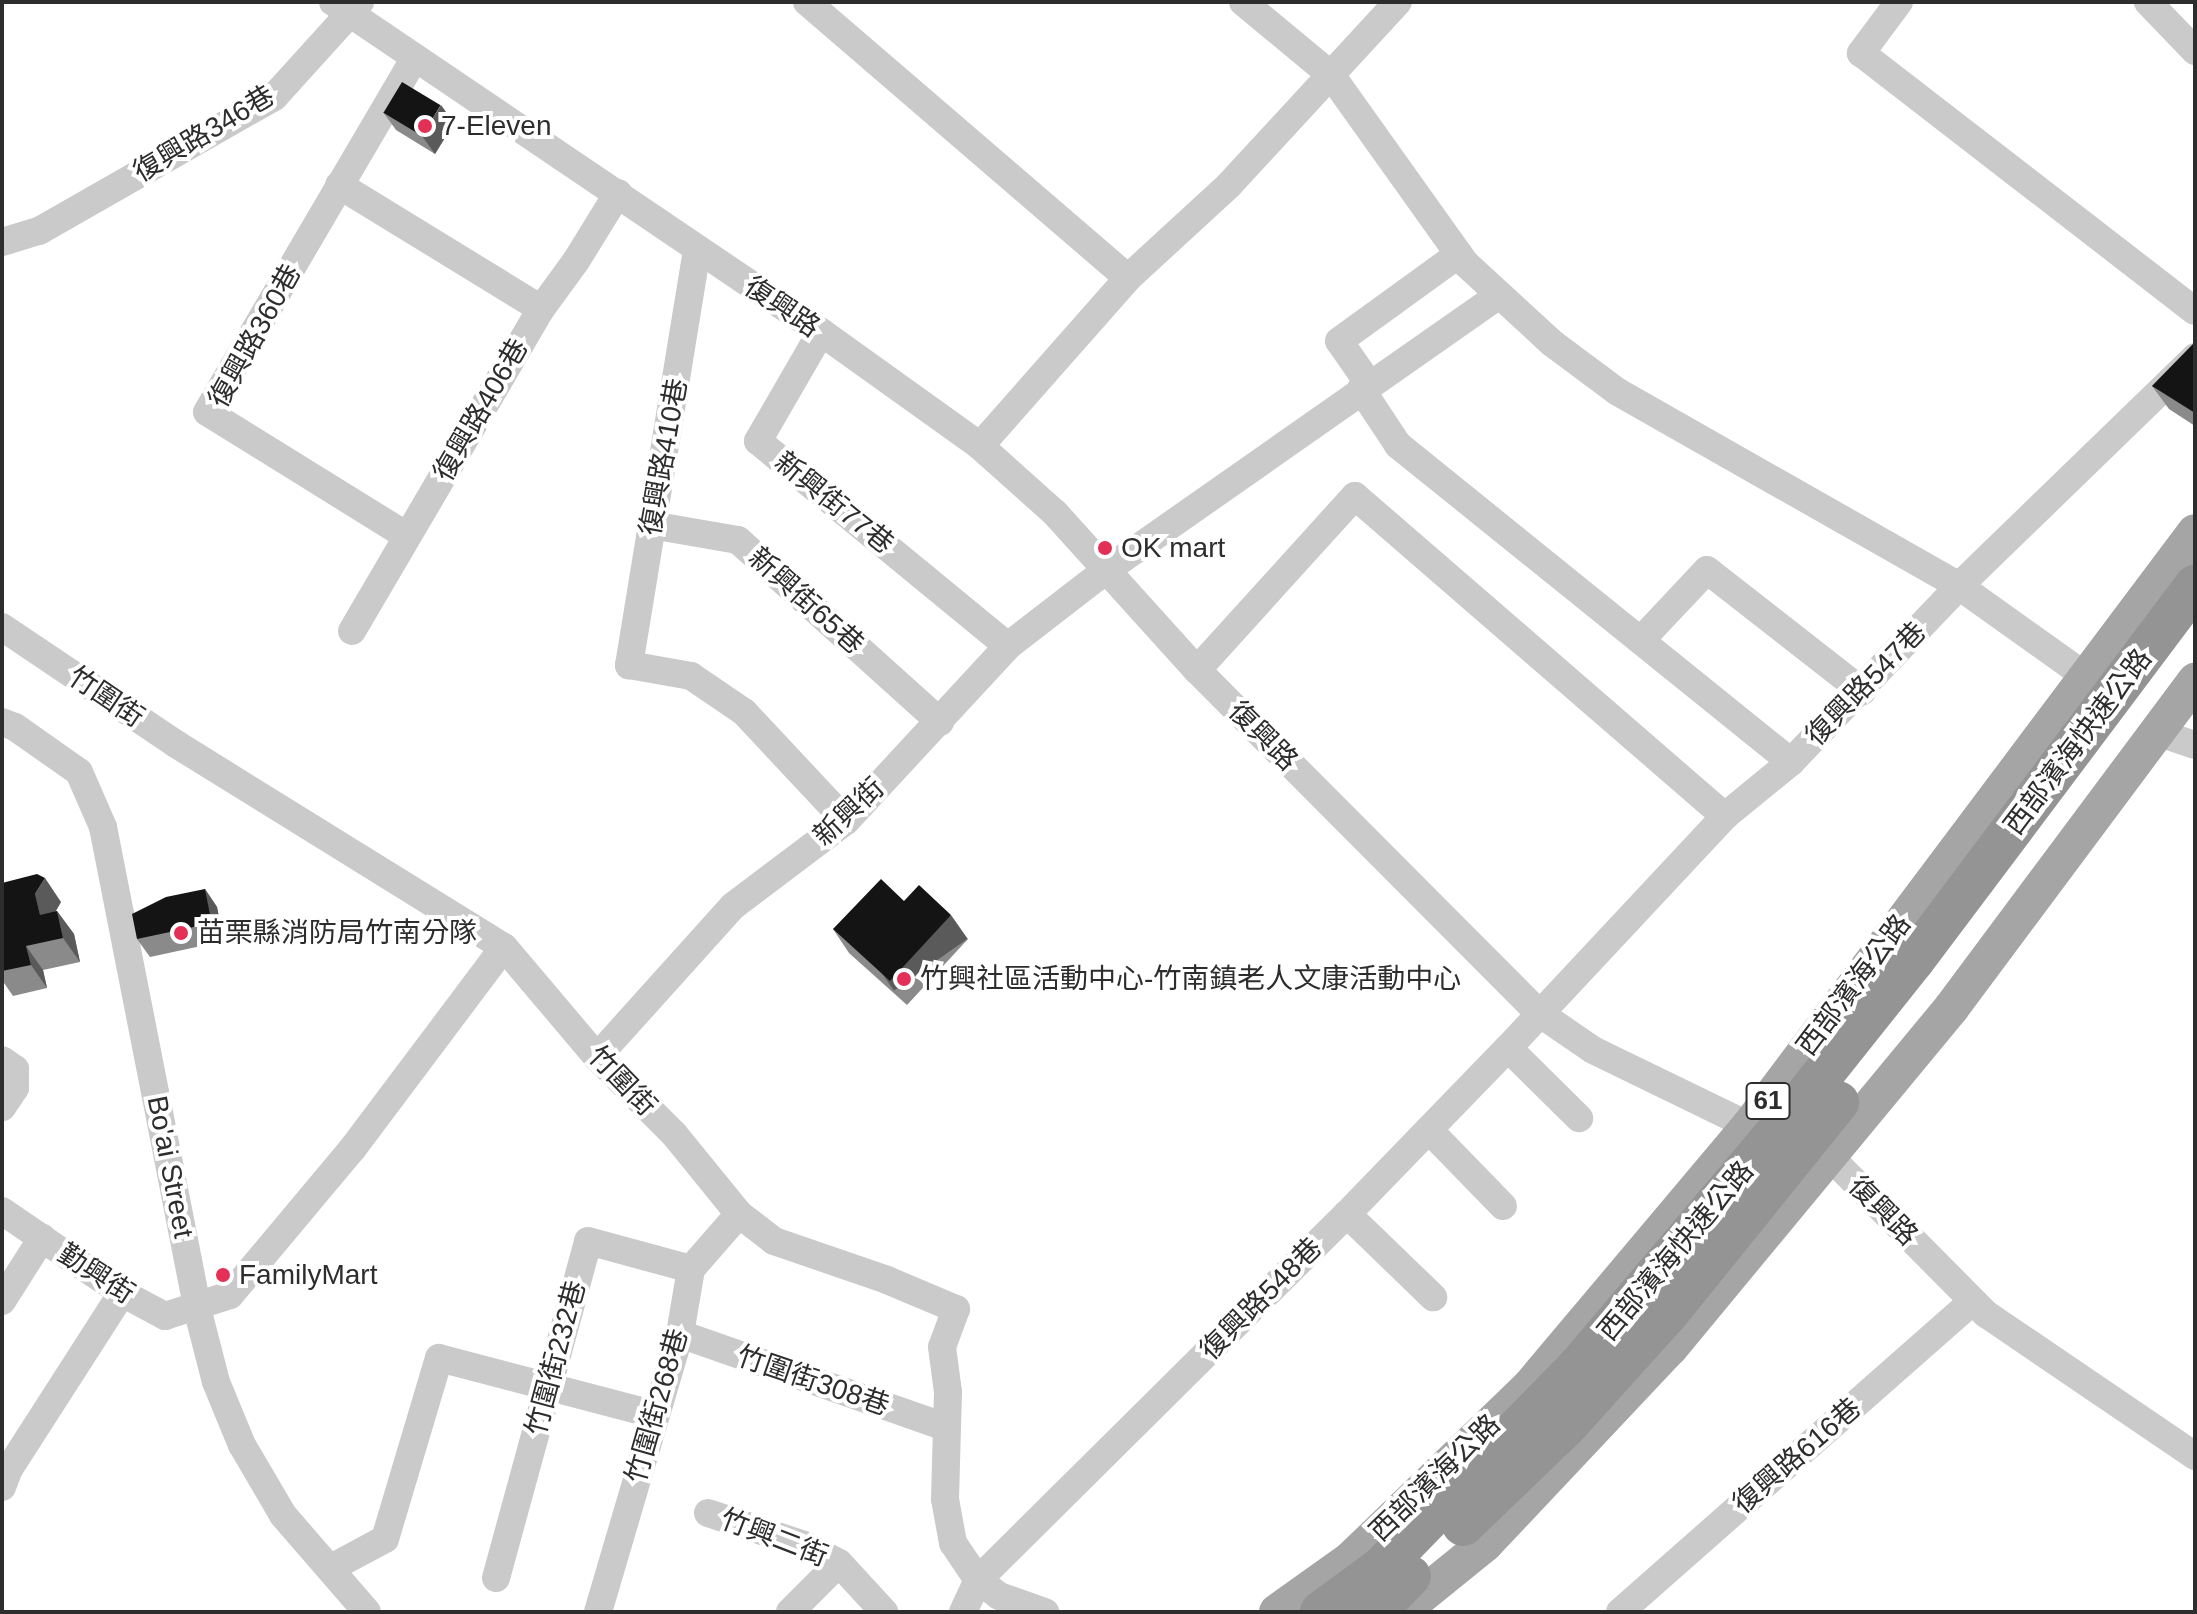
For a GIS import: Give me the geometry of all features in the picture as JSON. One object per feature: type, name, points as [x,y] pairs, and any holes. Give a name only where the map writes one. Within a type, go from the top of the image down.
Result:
[{"type":"highway","name":"西部濱海快速公路","points":[[1785,1145],[1914,960],[2195,586]]},
{"type":"highway","name":"西部濱海快速公路","points":[[1363,1612],[1397,1586],[1577,1368],[1785,1145],[2195,630]]},
{"type":"highway","name":"西部濱海快速公路","points":[[1321,1612],[1397,1586]]},
{"type":"highway","points":[[1303,1612],[1397,1586]]},
{"type":"highway","points":[[1375,1612],[1397,1586]]},
{"type":"main road","name":"西部濱海公路","points":[[1397,1586],[1485,1544],[1659,1360],[1785,1145],[2085,676],[2195,532]]},
{"type":"main road","name":"西部濱海公路","points":[[1277,1612],[1351,1559],[1785,1145],[1952,1007],[2195,681]]},
{"type":"street","points":[[807,2],[1128,278]]},
{"type":"street","points":[[1243,2],[1331,75],[1459,254],[1552,343],[1618,392],[1959,586],[2085,676]]},
{"type":"street","points":[[980,446],[1128,278],[1229,185],[1398,2]]},
{"type":"street","points":[[1899,2],[1861,53],[2195,311]]},
{"type":"street","points":[[2148,2],[2195,51]]},
{"type":"street","name":"復興路","points":[[348,6],[415,58],[821,332],[980,446],[1055,513],[1197,670],[1539,1013],[1593,1050],[1785,1145],[1839,1166],[1986,1314],[2195,1456]]},
{"type":"street","name":"復興路346巷","points":[[2,242],[39,231],[274,97],[348,6]]},
{"type":"street","name":"復興路360巷","points":[[407,536],[207,412],[415,58]]},
{"type":"street","points":[[339,185],[541,309]]},
{"type":"street","name":"復興路406巷","points":[[352,631],[541,309],[576,261],[618,193]]},
{"type":"street","name":"復興路410巷","points":[[697,250],[629,665],[691,676],[744,712],[846,821]]},
{"type":"street","points":[[1459,254],[1339,341],[1398,445],[1791,762]]},
{"type":"street","name":"新興街","points":[[597,1057],[733,906],[846,821],[1008,646],[1105,571],[1499,295]]},
{"type":"street","name":"新興街77巷","points":[[821,332],[758,441],[1008,646]]},
{"type":"street","name":"復興路547巷","points":[[1539,1013],[1725,816],[1791,762],[1959,586],[2195,357]]},
{"type":"street","points":[[1197,670],[1355,496],[1725,816]]},
{"type":"street","name":"新興街65巷","points":[[651,525],[738,540],[940,722]]},
{"type":"street","points":[[1641,640],[1707,570],[1862,691]]},
{"type":"street","name":"竹圍街","points":[[2,627],[176,744],[504,947],[597,1057],[674,1134],[739,1214],[774,1241],[887,1280],[956,1309],[942,1347],[948,1392],[945,1499],[953,1543],[978,1580],[999,1596],[1045,1612]]},
{"type":"street","name":"Bo'ai Street","points":[[2,722],[15,727],[79,772],[103,827],[197,1308],[216,1382],[242,1445],[283,1515],[367,1612]]},
{"type":"street","points":[[2156,732],[2195,745]]},
{"type":"street","name":"勤興街","points":[[2,1211],[122,1293],[165,1316],[230,1295],[353,1148],[504,947]]},
{"type":"street","name":"復興路548巷","points":[[978,1580],[1347,1214],[1539,1013]]},
{"type":"street","points":[[1508,1048],[1579,1118]]},
{"type":"street","points":[[2,1060],[15,1069],[15,1088],[2,1107]]},
{"type":"street","points":[[1429,1130],[1503,1206]]},
{"type":"street","points":[[691,1269],[739,1214]]},
{"type":"street","points":[[1347,1214],[1433,1297]]},
{"type":"street","points":[[2,1301],[42,1238]]},
{"type":"street","name":"竹圍街232巷","points":[[496,1578],[588,1241],[691,1269]]},
{"type":"street","name":"竹圍街268巷","points":[[598,1612],[653,1414],[680,1334],[691,1269]]},
{"type":"street","points":[[2,1487],[9,1469],[122,1293]]},
{"type":"street","name":"復興路616巷","points":[[1620,1612],[1973,1301]]},
{"type":"street","name":"竹圍街308巷","points":[[680,1334],[946,1427]]},
{"type":"street","points":[[331,1568],[385,1539],[439,1358],[653,1414]]},
{"type":"street","name":"竹興二街","points":[[708,1513],[807,1546],[839,1563],[884,1612]]},
{"type":"street","name":"竹興二街","points":[[790,1612],[839,1563]]},
{"type":"street","points":[[963,1612],[978,1580]]},
{"type":"building","points":[[402,82],[441,105],[422,136],[383,113]]},
{"type":"building","points":[[2195,342],[2195,413],[2152,386]]},
{"type":"building","points":[[37,874],[45,878],[35,894],[40,915],[57,911],[63,938],[26,946],[31,965],[2,971],[2,883]]},
{"type":"building","points":[[881,879],[904,901],[919,885],[951,915],[890,981],[833,929]]},
{"type":"building","points":[[205,889],[210,914],[200,916],[203,925],[137,939],[132,914],[166,897]]},
{"type":"place","name":"7-Eleven","points":[[425,126]]},
{"type":"place","name":"OK mart","points":[[1105,548]]},
{"type":"place","name":"苗栗縣消防局竹南分隊","points":[[181,933]]},
{"type":"place","name":"竹興社區活動中心-竹南鎮老人文康活動中心","points":[[904,979]]},
{"type":"place","name":"FamilyMart","points":[[223,1275]]}]
